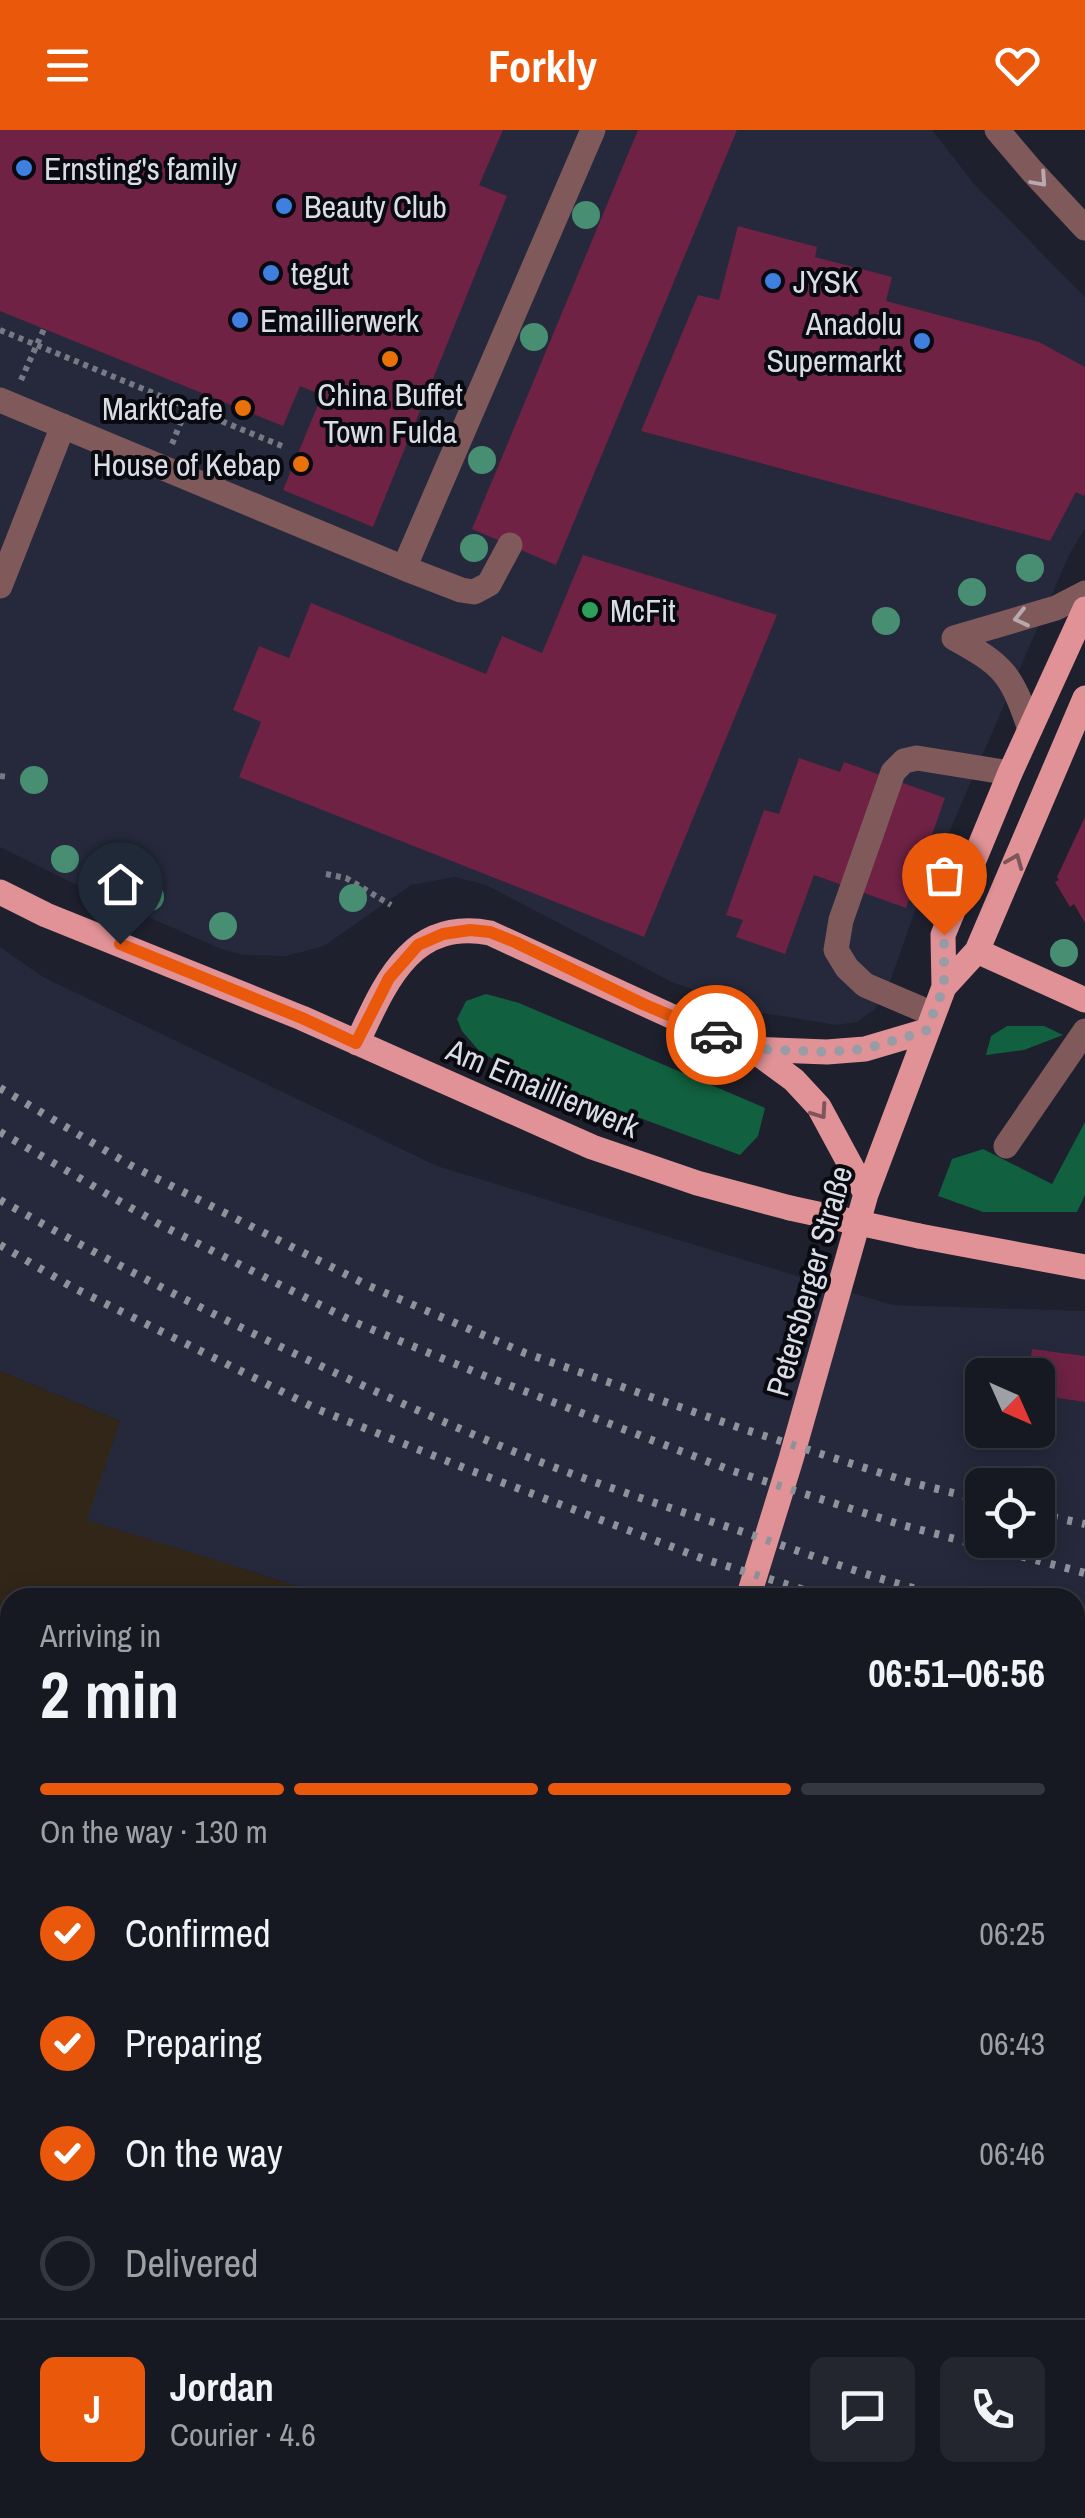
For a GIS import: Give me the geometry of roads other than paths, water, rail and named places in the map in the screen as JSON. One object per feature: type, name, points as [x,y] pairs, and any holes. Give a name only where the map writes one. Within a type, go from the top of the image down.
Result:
[{"type":"main road","name":"Petersberger Straße","points":[[944,987],[944,935],[1010,773],[1085,608]]},
{"type":"main road","name":"Petersberger Straße","points":[[751,1588],[866,1194],[930,1022],[944,987],[978,951],[1085,698]]},
{"type":"main road","name":"Am Emaillierwerk","points":[[0,892],[302,1018],[592,1147],[697,1183],[790,1208],[1085,1267]]},
{"type":"main road","points":[[356,1043],[389,978],[418,945],[443,934],[490,932],[643,1004],[752,1049],[794,1080],[819,1108],[866,1194]]},
{"type":"main road","points":[[978,951],[1085,1000]]},
{"type":"main road","points":[[752,1049],[865,1049],[930,1022]]},
{"type":"street","points":[[404,568],[593,130]]},
{"type":"street","points":[[997,130],[1085,228]]},
{"type":"street","points":[[5,402],[404,568],[474,592],[489,584],[510,545]]},
{"type":"street","points":[[0,586],[63,426]]},
{"type":"street","points":[[1030,729],[1002,669],[988,656],[954,638],[1056,608],[1085,593]]},
{"type":"street","points":[[930,1022],[865,985],[847,968],[836,950],[841,920],[893,772],[904,761],[917,758],[1010,773]]},
{"type":"street","points":[[1006,1146],[1085,1031]]},
{"type":"railway","points":[[0,1088],[130,1165],[369,1286],[525,1353],[743,1429],[965,1496]]},
{"type":"railway","points":[[0,1132],[157,1223],[354,1322],[480,1374],[730,1470],[902,1525],[1085,1573]]},
{"type":"railway","points":[[0,1200],[245,1330],[498,1445],[615,1489],[915,1588]]},
{"type":"railway","points":[[0,1245],[72,1287],[317,1409],[704,1559],[798,1588]]},
{"type":"railway","points":[[1055,1518],[1085,1524]]},
{"type":"place","name":"Ernsting's family","points":[[24,168]]},
{"type":"place","name":"Beauty Club","points":[[284,206]]},
{"type":"place","name":"tegut","points":[[271,273]]},
{"type":"place","name":"JYSK","points":[[773,281]]},
{"type":"place","name":"Emaillierwerk","points":[[240,320]]},
{"type":"place","name":"Anadolu Supermarkt","points":[[922,341]]},
{"type":"place","name":"China Buffet Town Fulda","points":[[390,359]]},
{"type":"place","name":"MarktCafe","points":[[243,408]]},
{"type":"place","name":"House of Kebap","points":[[301,464]]},
{"type":"place","name":"McFit","points":[[590,610]]}]
